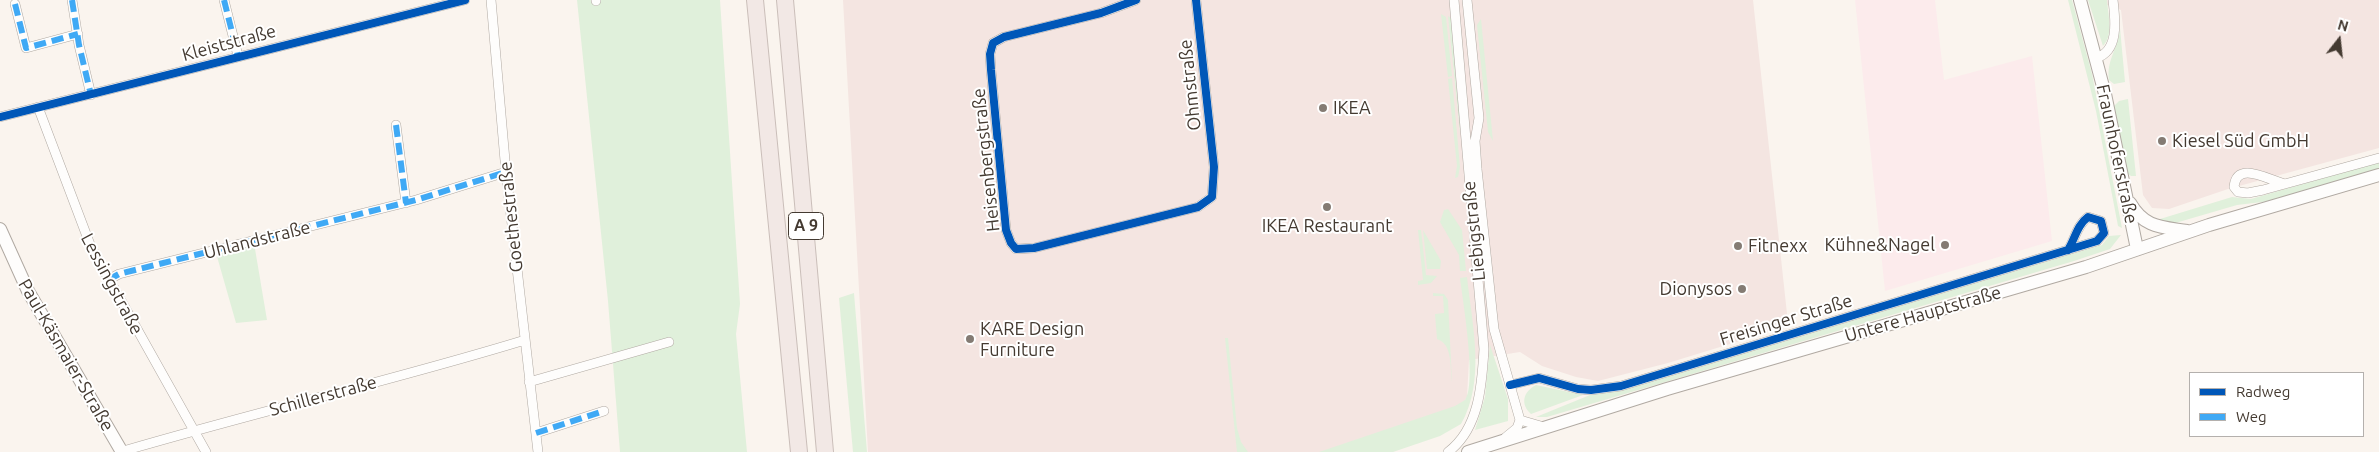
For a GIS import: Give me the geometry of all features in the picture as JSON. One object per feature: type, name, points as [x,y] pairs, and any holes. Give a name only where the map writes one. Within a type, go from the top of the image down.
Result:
[{"type":"highway","name":"A 9","points":[[755,0],[799,452]]},
{"type":"highway","name":"A 9","points":[[785,0],[825,452]]},
{"type":"main road","name":"Fraunhoferstraße","points":[[2080,0],[2096,58],[2137,249]]},
{"type":"main road","name":"Untere Hauptstraße","points":[[1468,452],[1862,331],[2086,267],[2190,232],[2379,175]]},
{"type":"main road","points":[[2127,199],[2142,220],[2153,225],[2190,232]]},
{"type":"main road","name":"Paul-Käsmaier-Straße","points":[[0,229],[28,291],[122,452]]},
{"type":"street","points":[[72,0],[79,45],[91,95]]},
{"type":"street","points":[[224,0],[238,56]]},
{"type":"street","name":"Kleiststraße","points":[[0,117],[465,0]]},
{"type":"street","name":"Goethestraße","points":[[491,0],[506,172],[538,452]]},
{"type":"street","name":"Heisenbergstraße","points":[[1136,0],[1101,13],[1004,37],[993,43],[990,54],[991,70],[1008,237],[1016,249],[1022,250],[1198,207],[1212,197],[1214,167]]},
{"type":"street","name":"Ohmstraße","points":[[1196,0],[1214,167]]},
{"type":"street","name":"Liebigstraße","points":[[1448,452],[1461,438],[1473,418],[1480,388],[1484,349],[1454,0]]},
{"type":"street","name":"Liebigstraße","points":[[1467,0],[1479,118],[1475,141],[1496,343],[1520,420]]},
{"type":"street","points":[[2096,58],[2106,52],[2114,35],[2116,25],[2113,0]]},
{"type":"street","points":[[15,4],[26,48],[78,34]]},
{"type":"street","name":"Lessingstraße","points":[[38,107],[58,165],[91,247],[206,452]]},
{"type":"street","points":[[396,125],[406,202]]},
{"type":"street","points":[[2284,184],[2248,172],[2241,174],[2235,179],[2234,187],[2238,192],[2248,193],[2284,184],[2379,158]]},
{"type":"street","name":"Uhlandstraße","points":[[108,280],[119,274],[406,202],[506,172]]},
{"type":"street","name":"Freisinger Straße","points":[[1510,385],[1539,378],[1578,389],[1591,390],[1621,386],[2068,250]]},
{"type":"street","name":"Schillerstraße","points":[[122,452],[437,367],[525,340]]},
{"type":"street","points":[[529,382],[669,342]]},
{"type":"street","points":[[536,433],[604,411]]},
{"type":"street","points":[[1498,443],[1517,428],[1520,420],[1533,425],[1549,427]]},
{"type":"shaded area","points":[[843,0],[1753,0],[1788,323],[1782,328],[1668,363],[1598,381],[1576,377],[1542,366],[1520,352],[1469,360],[1467,397],[1457,415],[1371,452],[868,452]]},
{"type":"shaded area","points":[[1855,0],[1935,0],[1944,80],[2032,56],[2052,241],[1885,291]]},
{"type":"shaded area","points":[[2093,0],[2379,0],[2379,148],[2228,189],[2169,209],[2152,208],[2143,195],[2121,10]]},
{"type":"green space","points":[[577,0],[720,0],[740,304],[736,334],[747,452],[620,452],[608,301]]},
{"type":"green space","points":[[2068,0],[2072,0],[2092,74],[2122,228],[2118,226],[2096,111]]},
{"type":"green space","points":[[2088,0],[2107,0],[2109,31],[2103,46]]},
{"type":"green space","points":[[1441,14],[1446,17],[1452,76],[1448,77]]},
{"type":"green space","points":[[1448,16],[1452,19],[1461,106],[1460,132]]},
{"type":"green space","points":[[1481,19],[1493,141],[1488,132],[1477,25]]},
{"type":"green space","points":[[2120,28],[2125,82],[2114,84],[2109,80],[2109,66]]},
{"type":"green space","points":[[1452,78],[1460,167],[1458,177],[1455,178],[1457,166],[1448,79]]},
{"type":"green space","points":[[2128,99],[2136,176],[2128,174],[2114,106],[2119,101]]},
{"type":"green space","points":[[2379,162],[2379,170],[2279,200],[2237,205],[2172,224],[2158,224],[2160,219],[2232,197],[2251,199]]},
{"type":"green space","points":[[1448,209],[1462,230],[1466,271],[1460,271],[1459,255],[1440,222],[1444,210]]},
{"type":"green space","points":[[1418,230],[1421,230],[1426,275],[1437,276],[1431,283],[1418,285],[1418,281],[1423,280]]},
{"type":"green space","points":[[1423,230],[1441,261],[1440,269],[1427,269]]},
{"type":"green space","points":[[2121,235],[2110,249],[2074,261],[1547,417],[1536,417],[1590,395],[1621,391],[2102,245],[2109,236]]},
{"type":"green space","points":[[254,243],[267,320],[236,323],[216,253]]},
{"type":"green space","points":[[1467,277],[1474,333],[1475,371],[1469,407],[1461,424],[1440,436],[1393,452],[1319,452],[1455,406],[1465,400],[1470,378],[1460,278]]},
{"type":"green space","points":[[854,293],[867,452],[853,452],[839,298]]},
{"type":"green space","points":[[1433,293],[1444,294],[1448,300],[1452,382],[1448,351],[1446,346],[1437,339],[1435,314],[1444,313],[1443,296],[1433,296]]},
{"type":"green space","points":[[1225,338],[1228,338],[1237,428],[1241,442],[1248,452],[1237,452]]},
{"type":"green space","points":[[1490,345],[1508,399],[1508,421],[1475,430],[1485,397]]},
{"type":"green space","points":[[1536,385],[1583,395],[1531,414],[1525,406],[1524,398],[1528,391]]},
{"type":"marked path","points":[[72,0],[79,45],[91,95]]},
{"type":"marked path","points":[[224,0],[238,56]]},
{"type":"marked path","points":[[15,4],[26,48],[78,34]]},
{"type":"marked path","points":[[396,125],[406,203]]},
{"type":"marked path","points":[[108,280],[119,274],[416,200],[506,172]]},
{"type":"marked path","points":[[536,433],[604,411]]},
{"type":"cycle path","points":[[0,117],[465,0]]},
{"type":"cycle path","points":[[1136,0],[1101,13],[1004,37],[993,43],[990,54],[991,70],[1006,230],[1011,243],[1016,249],[1034,248],[1198,207],[1212,197],[1214,167],[1196,0]]},
{"type":"cycle path","points":[[1510,385],[1539,378],[1578,389],[1591,390],[1621,386],[2097,241],[2104,233],[2101,221],[2088,217],[2084,220],[2079,228],[2070,246],[2068,250]]},
{"type":"place","name":"IKEA","points":[[1323,108]]},
{"type":"place","name":"Kiesel Süd GmbH","points":[[2162,141]]},
{"type":"place","name":"IKEA Restaurant","points":[[1327,207]]},
{"type":"place","name":"Kühne&Nagel","points":[[1945,245]]},
{"type":"place","name":"Fitnexx","points":[[1738,246]]},
{"type":"place","name":"Dionysos","points":[[1742,289]]},
{"type":"place","name":"KARE Design Furniture","points":[[970,339]]}]
